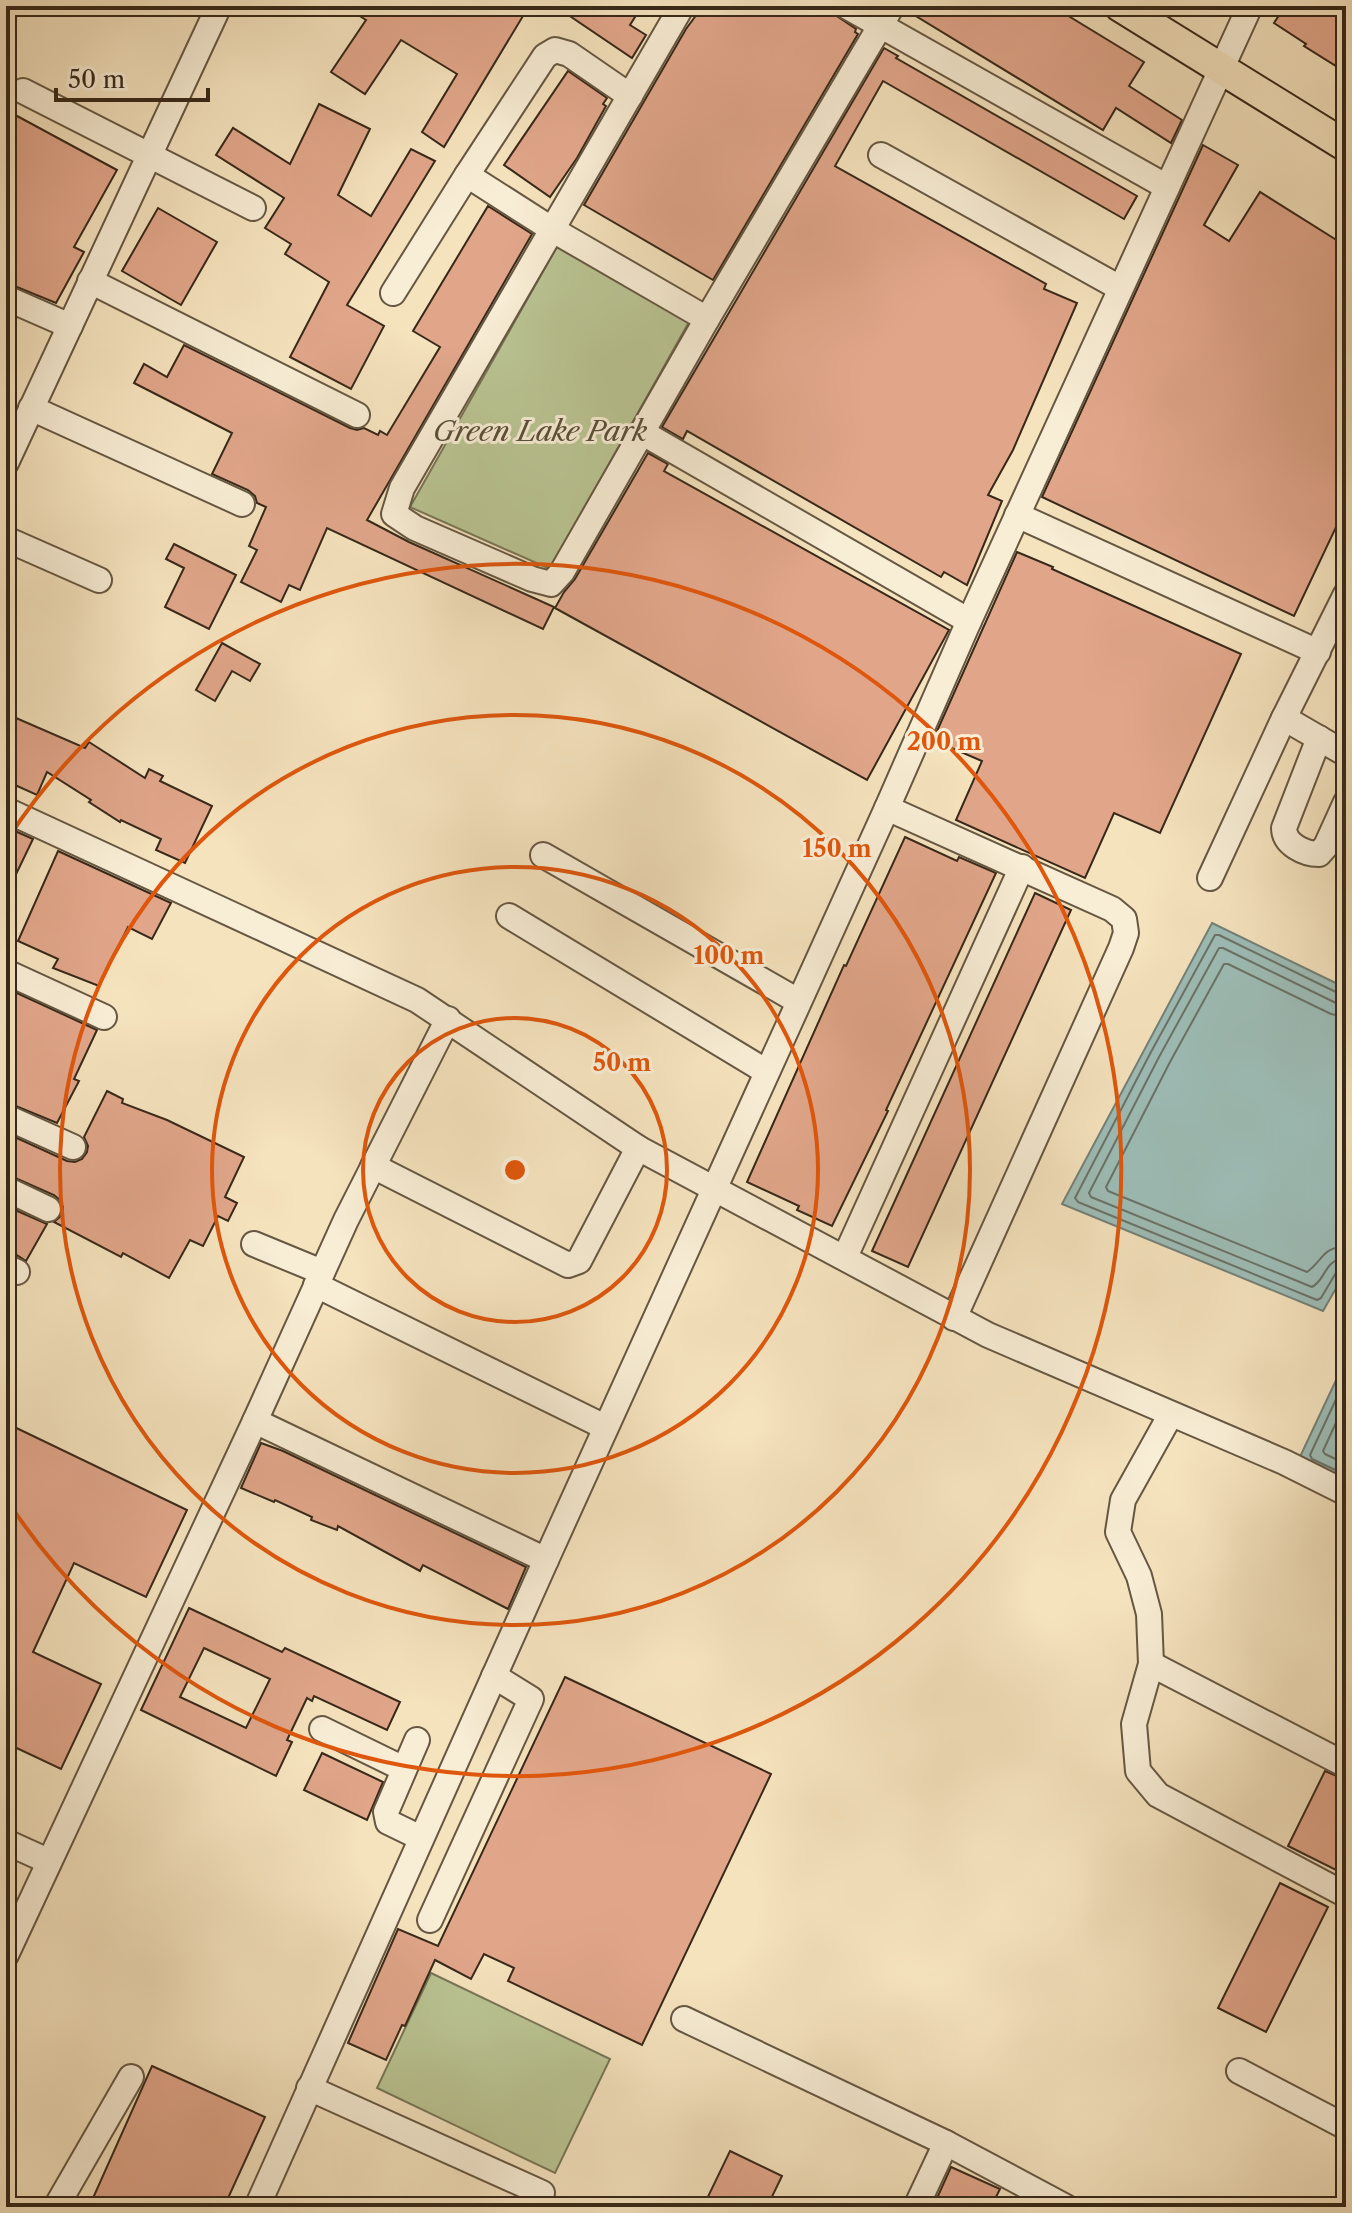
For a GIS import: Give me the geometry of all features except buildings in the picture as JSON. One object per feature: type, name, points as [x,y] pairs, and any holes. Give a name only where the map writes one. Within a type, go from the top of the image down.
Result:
[{"type":"main road","points":[[1120,6],[1346,146]]},
{"type":"street","points":[[6,463],[219,6]]},
{"type":"street","points":[[682,6],[402,488],[394,514],[415,528],[532,579],[551,584],[562,572],[707,319],[887,16]]},
{"type":"street","points":[[846,6],[887,16],[1167,187]]},
{"type":"street","points":[[257,2207],[605,1427],[1250,6]]},
{"type":"street","points":[[393,293],[545,56],[555,50],[569,54],[630,96]]},
{"type":"street","points":[[23,91],[253,208]]},
{"type":"street","points":[[881,155],[1120,288]]},
{"type":"street","points":[[467,175],[553,230],[707,319]]},
{"type":"street","points":[[90,281],[357,415]]},
{"type":"street","points":[[6,298],[70,326]]},
{"type":"street","points":[[31,408],[242,504]]},
{"type":"street","points":[[643,433],[969,621]]},
{"type":"street","points":[[1017,515],[1318,652]]},
{"type":"street","points":[[6,539],[99,580]]},
{"type":"street","points":[[1210,878],[1346,594]]},
{"type":"street","points":[[1284,718],[1346,754]]},
{"type":"street","points":[[1319,738],[1284,828],[1284,836],[1288,842],[1319,854],[1326,846],[1346,802]]},
{"type":"street","points":[[887,808],[1112,909],[1124,919],[1126,933],[954,1318]]},
{"type":"street","points":[[6,810],[417,1000],[638,1148],[954,1318],[1284,1462],[1346,1493]]},
{"type":"street","points":[[543,855],[798,1001]]},
{"type":"street","points":[[845,1257],[1022,867]]},
{"type":"street","points":[[509,916],[767,1072]]},
{"type":"street","points":[[6,972],[104,1017]]},
{"type":"street","points":[[6,1955],[319,1279],[448,1019]]},
{"type":"street","points":[[6,1117],[73,1147]]},
{"type":"street","points":[[373,1166],[568,1265],[579,1261],[638,1148]]},
{"type":"street","points":[[6,1189],[48,1209]]},
{"type":"street","points":[[254,1244],[605,1427]]},
{"type":"street","points":[[1171,1414],[1123,1500],[1118,1532],[1139,1576],[1149,1614],[1151,1664],[1134,1724],[1138,1771],[1158,1795],[1346,1895]]},
{"type":"street","points":[[255,1421],[546,1560]]},
{"type":"street","points":[[1151,1664],[1346,1765]]},
{"type":"street","points":[[430,1920],[531,1699],[494,1676]]},
{"type":"street","points":[[322,1729],[404,1769]]},
{"type":"street","points":[[417,1740],[386,1812],[388,1822],[421,1838]]},
{"type":"street","points":[[6,1842],[48,1861]]},
{"type":"street","points":[[684,2019],[946,2143],[1066,2207]]},
{"type":"street","points":[[1239,2071],[1346,2127]]},
{"type":"street","points":[[56,2207],[131,2077]]},
{"type":"street","points":[[309,2088],[542,2193]]},
{"type":"street","points":[[916,2207],[946,2143]]},
{"type":"green space","name":"Green Lake Park","points":[[558,245],[689,322],[550,569],[410,507]]},
{"type":"green space","points":[[431,1973],[610,2059],[555,2173],[377,2088]]},
{"type":"water","points":[[1212,923],[1346,988],[1346,1271],[1323,1311],[1062,1204]]},
{"type":"water","points":[[1346,1359],[1346,1484],[1298,1461]]}]
